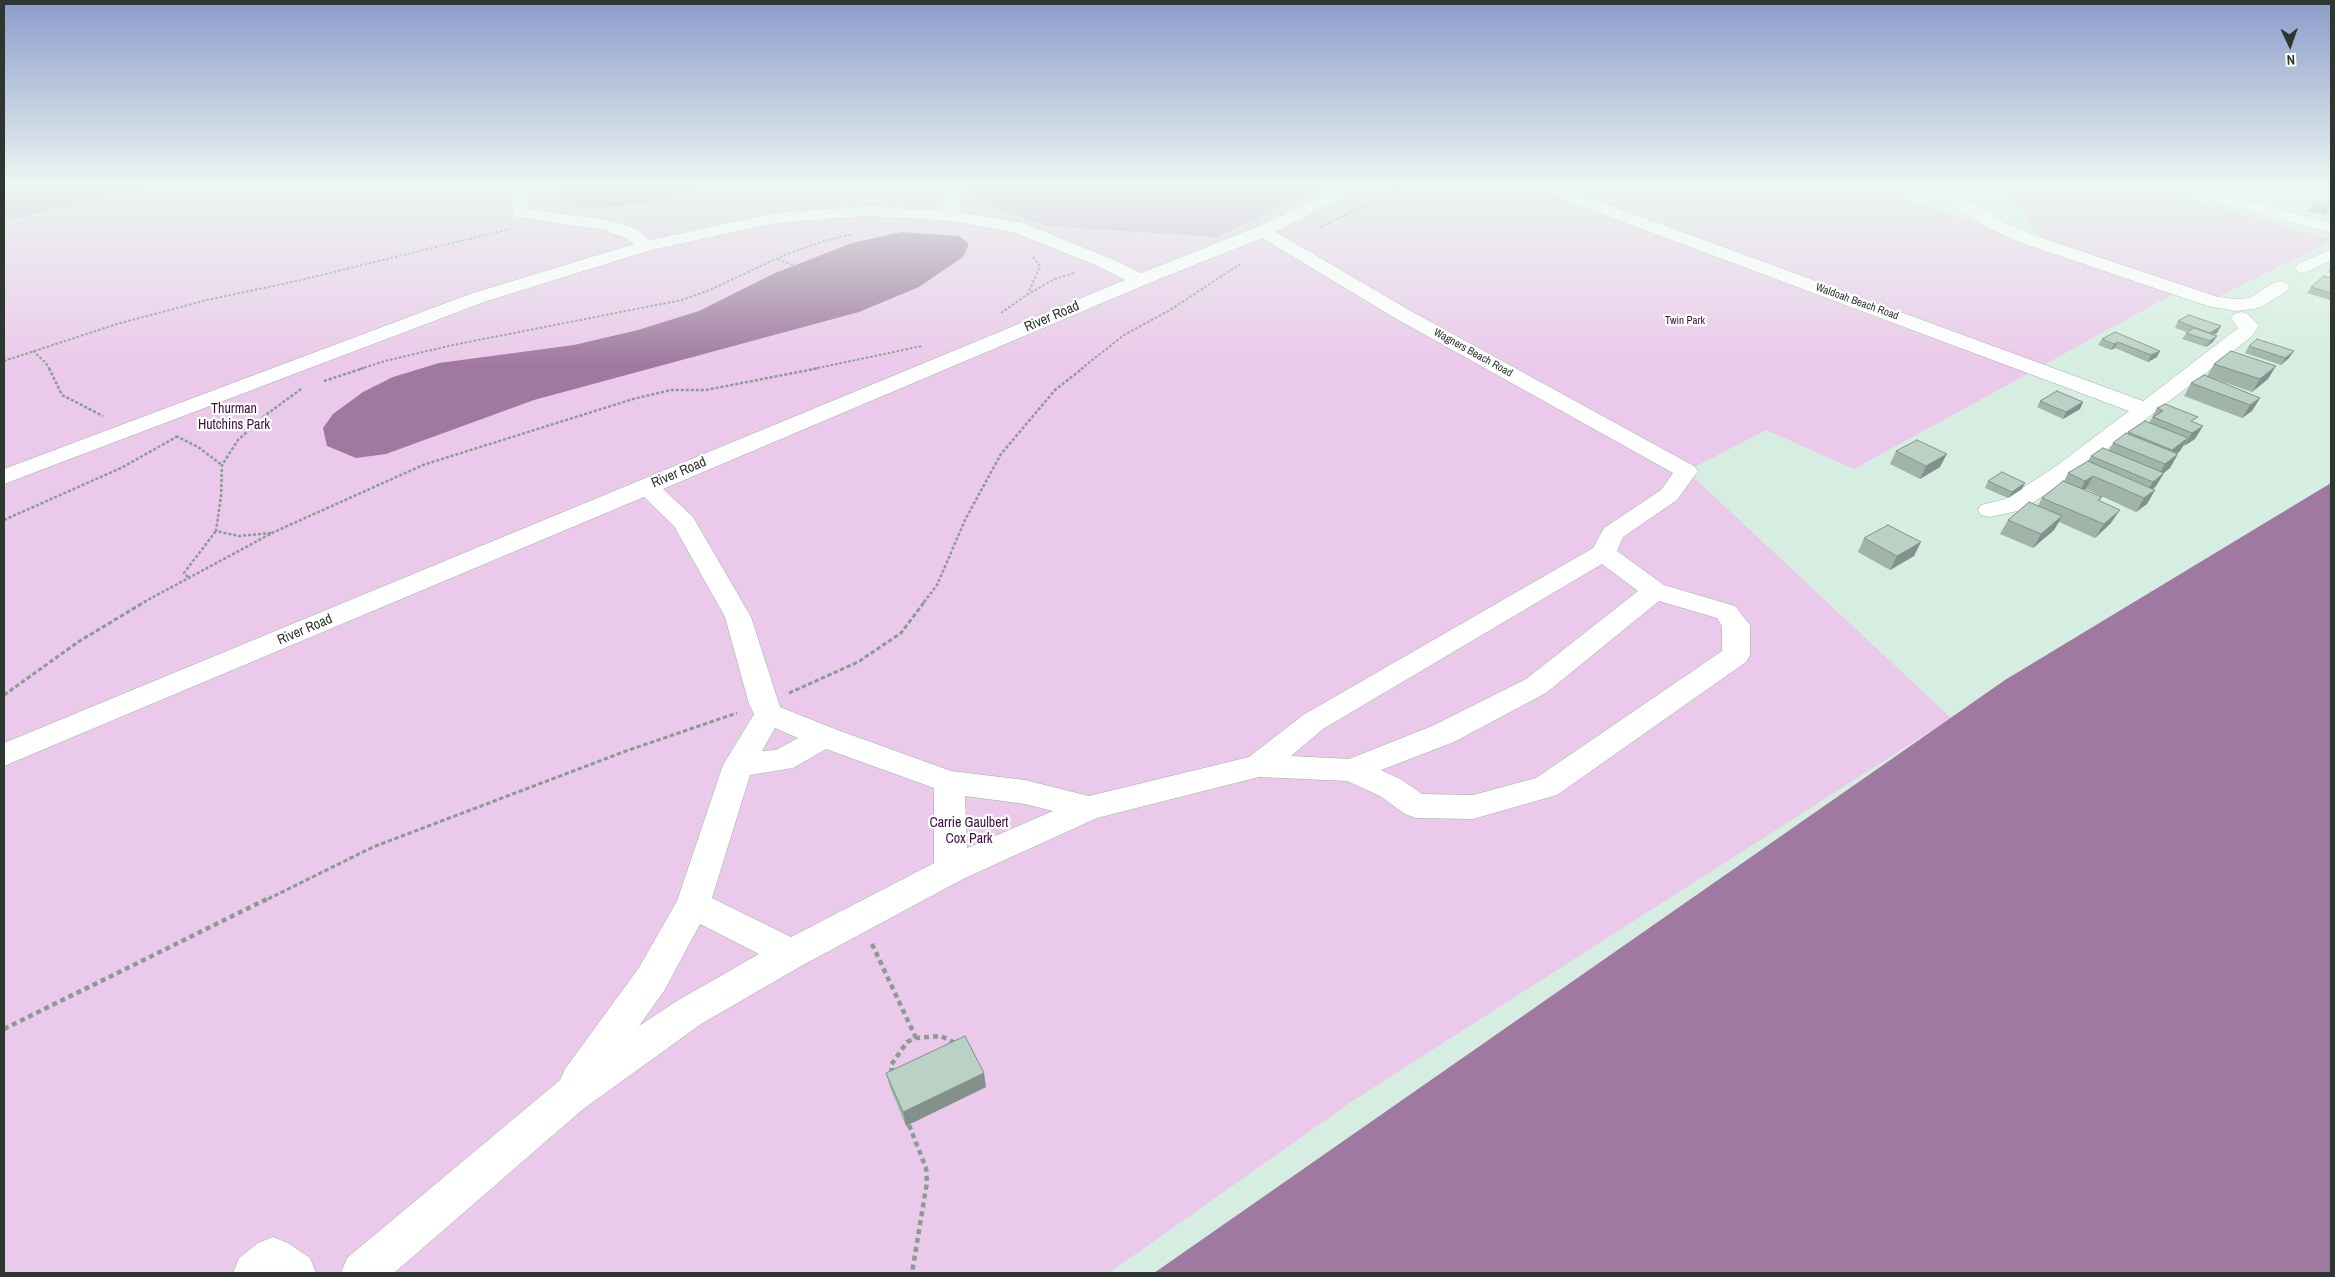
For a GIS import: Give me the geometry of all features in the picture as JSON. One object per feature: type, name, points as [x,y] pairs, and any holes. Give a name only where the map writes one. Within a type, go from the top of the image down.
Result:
[{"type":"street","points":[[4,476],[133,429],[476,298],[646,246]]},
{"type":"street","points":[[1063,246],[1106,263],[1140,280]]},
{"type":"street","name":"River Road","points":[[4,755],[1226,246]]},
{"type":"street","name":"Wagners Beach Road","points":[[1287,246],[1402,314],[1686,471],[1669,495],[1613,533],[1603,553]]},
{"type":"street","name":"Waldoah Beach Road","points":[[1702,246],[2144,409]]},
{"type":"street","points":[[2047,246],[2215,302],[2236,305],[2254,303],[2280,288]]},
{"type":"street","points":[[2304,268],[2331,254]]},
{"type":"street","points":[[1990,510],[2013,505],[2060,474],[2245,332],[2249,326],[2243,324],[2241,318]]},
{"type":"street","points":[[647,487],[684,522],[738,617],[764,704],[769,714],[824,737],[949,782],[1025,792],[1089,808]]},
{"type":"street","points":[[362,1273],[568,1097],[688,1013],[791,954],[952,870],[1089,808],[1259,766],[1351,770],[1391,788],[1416,806],[1473,807],[1546,787],[1736,655],[1736,625],[1726,612],[1655,591],[1603,553],[1312,722],[1259,766]]},
{"type":"street","points":[[1351,770],[1443,734],[1536,686],[1655,591]]},
{"type":"street","points":[[568,1097],[651,980],[693,904],[738,765],[769,714]]},
{"type":"street","points":[[738,765],[782,760],[824,737]]},
{"type":"street","points":[[949,782],[952,870]]},
{"type":"street","points":[[693,904],[791,954]]},
{"type":"street","points":[[254,1273],[273,1258],[294,1273]]},
{"type":"path","points":[[4,361],[117,324],[207,300],[301,280],[438,246]]},
{"type":"path","points":[[318,383],[385,361],[453,345],[682,300],[710,290],[777,258],[811,246]]},
{"type":"path","points":[[1028,294],[1040,266],[1032,256]]},
{"type":"path","points":[[777,258],[802,269]]},
{"type":"path","points":[[996,317],[1028,294],[1055,279],[1106,263]]},
{"type":"path","points":[[4,695],[78,642],[158,593],[274,532],[423,465],[633,398],[672,390],[706,390],[758,381],[927,344]]},
{"type":"path","points":[[33,351],[46,363],[62,395],[73,402]]},
{"type":"path","points":[[284,395],[310,386]]},
{"type":"path","points":[[188,578],[184,573],[216,531],[222,496],[222,465],[238,440],[267,414],[301,389]]},
{"type":"path","points":[[133,429],[177,436],[198,447],[222,465]]},
{"type":"path","points":[[4,520],[120,468],[185,433]]},
{"type":"path","points":[[216,531],[239,536],[274,532]]},
{"type":"path","points":[[861,918],[916,1038]]},
{"type":"path","points":[[892,1079],[891,1066],[897,1054],[907,1042],[916,1038],[941,1036],[950,1039],[959,1049]]},
{"type":"path","points":[[909,1125],[926,1168],[927,1182],[912,1273]]},
{"type":"green space","name":"Carrie Gaulbert Cox Park","points":[[4,246],[2039,246],[2175,293],[1854,469],[1766,430],[1687,471],[1951,718],[1354,1100],[1109,1273],[4,1273]]},
{"type":"green space","points":[[2061,246],[2324,246],[2217,297]]},
{"type":"shaded area","points":[[845,246],[968,246],[963,257],[919,287],[859,312],[534,400],[386,454],[356,458],[327,446],[323,428],[333,414],[363,392],[393,377],[439,363],[574,345],[638,330],[699,311],[775,273]]},
{"type":"shaded area","points":[[2331,483],[2331,1273],[1154,1273],[2005,680]]},
{"type":"building","points":[[2324,276],[2331,278],[2331,293],[2311,287]]},
{"type":"building","points":[[2189,315],[2221,326],[2210,333],[2178,321]]},
{"type":"building","points":[[2194,328],[2217,336],[2210,341],[2186,333]]},
{"type":"building","points":[[2115,332],[2160,351],[2151,355],[2118,342],[2114,344],[2102,339]]},
{"type":"building","points":[[2257,339],[2294,351],[2285,358],[2249,346]]},
{"type":"building","points":[[2231,351],[2276,366],[2260,379],[2214,364]]},
{"type":"building","points":[[2204,375],[2260,398],[2250,405],[2191,383]]},
{"type":"building","points":[[2057,391],[2083,402],[2066,412],[2040,401]]},
{"type":"building","points":[[2165,404],[2198,417],[2191,421],[2203,426],[2192,433],[2153,417],[2163,411],[2157,408]]},
{"type":"building","points":[[2145,421],[2188,438],[2172,450],[2128,432]]},
{"type":"building","points":[[2126,433],[2178,454],[2165,464],[2113,443]]},
{"type":"building","points":[[1917,440],[1947,454],[1926,466],[1896,451]]},
{"type":"building","points":[[2103,448],[2164,473],[2153,482],[2091,456]]},
{"type":"building","points":[[2088,461],[2155,490],[2144,498],[2093,476],[2085,481],[2068,473]]},
{"type":"building","points":[[2002,472],[2025,483],[2012,492],[1988,481]]},
{"type":"building","points":[[2063,481],[2102,497],[2098,500],[2120,510],[2104,524],[2042,498]]},
{"type":"building","points":[[2029,502],[2062,516],[2041,534],[2008,520]]},
{"type":"building","points":[[1888,525],[1921,542],[1897,556],[1864,538]]},
{"type":"building","points":[[965,1036],[984,1073],[903,1112],[886,1073]]},
{"type":"park label","name":"Twin Park","points":[[1685,321]]},
{"type":"park label","name":"Thurman Hutchins Park","points":[[234,418]]}]
